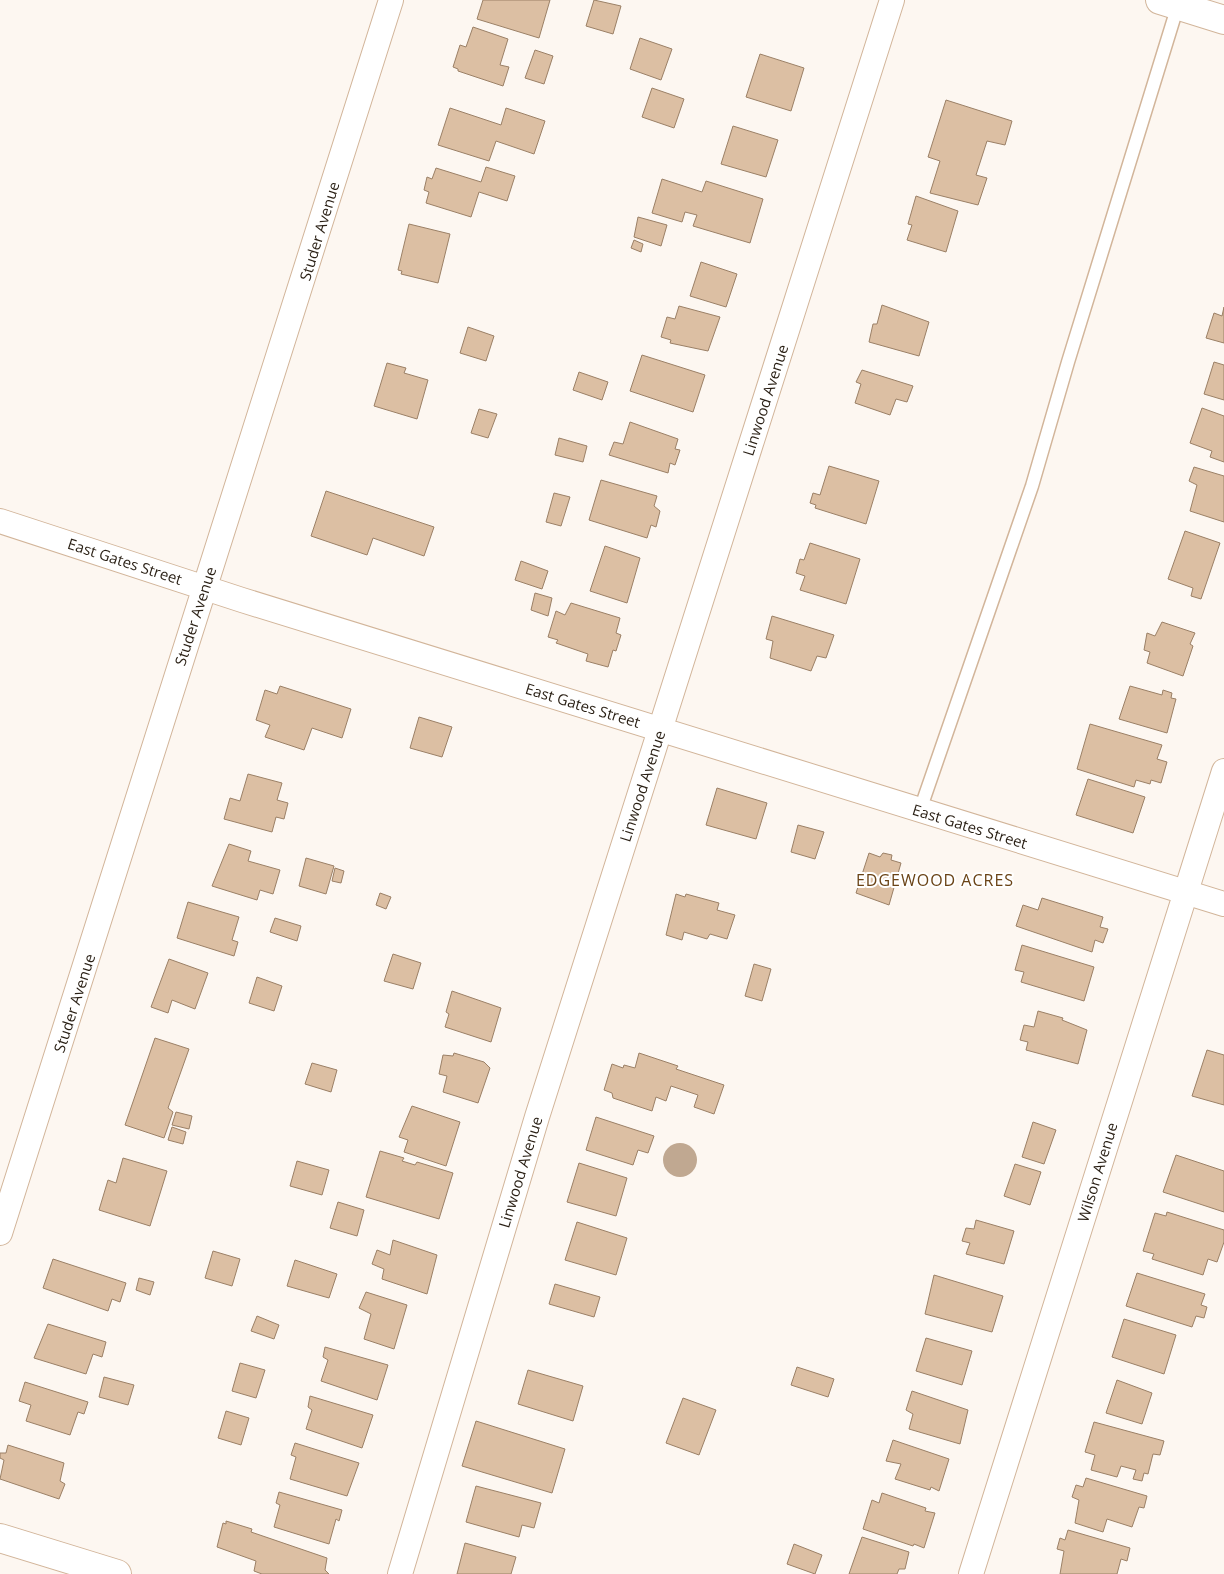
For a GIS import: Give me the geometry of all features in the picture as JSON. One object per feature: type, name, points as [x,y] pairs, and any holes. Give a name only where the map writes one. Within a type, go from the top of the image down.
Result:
[{"type":"street","name":"Studer Avenue","points":[[0,1233],[391,0]]},
{"type":"street","name":"Linwood Avenue","points":[[400,1574],[536,1116],[892,0]]},
{"type":"street","points":[[1172,2],[1224,20]]},
{"type":"street","name":"East Gates Street","points":[[0,521],[205,587],[1224,904]]},
{"type":"street","name":"Wilson Avenue","points":[[971,1574],[1224,771]]},
{"type":"street","points":[[0,1538],[117,1574]]},
{"type":"lane","points":[[920,810],[1032,486],[1172,2]]},
{"type":"shaded area","points":[[680,1143],[692,1148],[697,1160],[692,1172],[680,1177],[668,1172],[663,1160],[668,1148]]},
{"type":"building","points":[[483,0],[550,0],[539,38],[477,19]]},
{"type":"building","points":[[594,0],[621,6],[613,34],[586,26]]},
{"type":"building","points":[[473,27],[508,39],[500,65],[509,67],[503,86],[458,71],[458,69],[453,67],[460,45],[466,47]]},
{"type":"building","points":[[640,38],[672,49],[661,80],[630,69]]},
{"type":"building","points":[[535,50],[553,56],[544,84],[525,78]]},
{"type":"building","points":[[760,54],[804,68],[791,111],[746,97]]},
{"type":"building","points":[[652,88],[684,99],[674,128],[642,117]]},
{"type":"building","points":[[946,100],[1012,121],[1005,145],[987,141],[976,175],[987,178],[978,205],[930,193],[940,161],[928,157]]},
{"type":"building","points":[[450,108],[501,125],[506,108],[545,121],[534,154],[496,141],[489,161],[438,145]]},
{"type":"building","points":[[733,126],[778,140],[766,177],[721,164]]},
{"type":"building","points":[[486,167],[515,176],[507,201],[479,192],[471,217],[426,203],[429,192],[424,190],[427,177],[432,179],[436,168],[481,182]]},
{"type":"building","points":[[662,179],[702,192],[706,181],[763,199],[750,243],[693,226],[697,215],[685,212],[682,222],[652,213]]},
{"type":"building","points":[[916,196],[958,211],[946,252],[907,240],[912,225],[908,224]]},
{"type":"building","points":[[638,217],[667,225],[661,246],[634,237]]},
{"type":"building","points":[[409,224],[450,234],[438,283],[401,274],[402,271],[398,270]]},
{"type":"building","points":[[634,240],[643,244],[641,252],[631,248]]},
{"type":"building","points":[[701,262],[737,274],[726,307],[690,296]]},
{"type":"building","points":[[882,305],[929,322],[919,356],[869,342],[873,324],[877,324]]},
{"type":"building","points":[[679,306],[720,317],[708,351],[670,343],[671,340],[661,337],[667,317],[675,319]]},
{"type":"building","points":[[1224,307],[1224,343],[1206,338],[1214,313],[1222,316]]},
{"type":"building","points":[[468,327],[494,336],[486,361],[460,353]]},
{"type":"building","points":[[642,355],[705,375],[693,412],[630,391]]},
{"type":"building","points":[[1214,362],[1224,365],[1224,400],[1204,394]]},
{"type":"building","points":[[387,363],[406,368],[404,373],[428,380],[417,419],[374,406]]},
{"type":"building","points":[[862,370],[913,386],[907,402],[896,399],[890,415],[855,403],[861,384],[856,382]]},
{"type":"building","points":[[579,372],[608,382],[602,400],[573,390]]},
{"type":"building","points":[[1202,408],[1224,416],[1224,462],[1210,457],[1212,451],[1190,443]]},
{"type":"building","points":[[479,409],[497,414],[488,438],[471,433]]},
{"type":"building","points":[[630,422],[678,439],[675,449],[680,450],[675,465],[670,463],[668,473],[609,455],[614,442],[623,444]]},
{"type":"building","points":[[559,438],[587,446],[583,462],[555,455]]},
{"type":"building","points":[[829,466],[879,481],[866,524],[815,508],[816,505],[810,503],[813,493],[820,495]]},
{"type":"building","points":[[1194,467],[1224,476],[1224,522],[1190,511],[1197,485],[1189,481]]},
{"type":"building","points":[[601,480],[657,496],[654,506],[660,511],[656,527],[651,525],[647,538],[589,520]]},
{"type":"building","points":[[326,491],[434,527],[424,556],[373,538],[367,555],[311,536]]},
{"type":"building","points":[[554,493],[570,497],[561,526],[546,522]]},
{"type":"building","points":[[1185,531],[1220,543],[1201,599],[1191,596],[1193,588],[1168,579]]},
{"type":"building","points":[[810,543],[860,559],[846,604],[800,590],[805,576],[796,573],[800,559],[804,560]]},
{"type":"building","points":[[605,546],[640,558],[627,603],[590,591]]},
{"type":"building","points":[[521,561],[548,571],[542,589],[515,580]]},
{"type":"building","points":[[535,593],[552,598],[548,616],[531,610]]},
{"type":"building","points":[[571,603],[620,618],[616,633],[621,635],[616,651],[613,650],[608,667],[586,661],[588,654],[556,643],[558,640],[548,637],[556,611],[565,615]]},
{"type":"building","points":[[772,616],[834,635],[826,658],[817,656],[811,671],[770,658],[773,641],[766,639]]},
{"type":"building","points":[[1162,622],[1195,633],[1190,644],[1193,646],[1183,676],[1147,663],[1150,652],[1144,650],[1147,633],[1155,636]]},
{"type":"building","points":[[280,686],[351,709],[342,738],[312,728],[304,750],[265,737],[270,725],[256,720],[265,690],[277,694]]},
{"type":"building","points":[[1130,686],[1162,695],[1163,690],[1172,693],[1171,698],[1176,699],[1167,733],[1119,719]]},
{"type":"building","points":[[419,717],[452,727],[442,757],[410,748]]},
{"type":"building","points":[[1090,724],[1162,745],[1157,759],[1167,762],[1161,783],[1151,780],[1150,784],[1136,780],[1134,787],[1077,769]]},
{"type":"building","points":[[248,774],[282,783],[277,800],[288,803],[284,819],[276,817],[272,832],[224,819],[230,798],[240,801]]},
{"type":"building","points":[[1088,779],[1145,797],[1133,833],[1076,815]]},
{"type":"building","points":[[717,788],[767,803],[756,839],[706,825]]},
{"type":"building","points":[[798,825],[824,832],[815,859],[791,852]]},
{"type":"building","points":[[229,844],[251,851],[248,861],[280,870],[273,894],[260,890],[257,900],[212,886]]},
{"type":"building","points":[[869,853],[880,857],[883,853],[892,855],[891,860],[901,863],[889,905],[856,893]]},
{"type":"building","points":[[306,858],[334,866],[326,894],[299,886]]},
{"type":"building","points":[[335,868],[344,871],[341,883],[332,881]]},
{"type":"building","points":[[380,893],[391,897],[386,909],[376,905]]},
{"type":"building","points":[[676,894],[685,897],[686,894],[719,903],[717,910],[735,915],[727,939],[710,934],[707,939],[684,932],[682,940],[666,935]]},
{"type":"building","points":[[1042,898],[1103,917],[1100,927],[1108,929],[1103,943],[1095,940],[1092,952],[1016,926],[1023,905],[1038,910]]},
{"type":"building","points":[[188,902],[239,917],[232,940],[238,942],[234,956],[177,938]]},
{"type":"building","points":[[275,918],[301,926],[297,941],[270,932]]},
{"type":"building","points":[[1022,945],[1094,967],[1084,1001],[1021,982],[1024,972],[1015,970]]},
{"type":"building","points":[[393,954],[421,963],[413,989],[384,981]]},
{"type":"building","points":[[169,959],[208,973],[195,1009],[172,1000],[168,1013],[151,1007]]},
{"type":"building","points":[[754,964],[771,969],[762,1001],[745,996]]},
{"type":"building","points":[[257,977],[282,986],[274,1011],[249,1003]]},
{"type":"building","points":[[452,991],[501,1008],[491,1042],[445,1027],[449,1014],[446,1012]]},
{"type":"building","points":[[1038,1011],[1063,1018],[1062,1020],[1087,1030],[1078,1064],[1026,1050],[1028,1042],[1020,1040],[1024,1025],[1034,1027]]},
{"type":"building","points":[[155,1038],[189,1049],[168,1108],[173,1112],[164,1138],[125,1125]]},
{"type":"building","points":[[1207,1050],[1224,1055],[1224,1105],[1192,1096]]},
{"type":"building","points":[[454,1053],[484,1062],[490,1068],[478,1103],[443,1092],[447,1076],[439,1074],[443,1055],[453,1056]]},
{"type":"building","points":[[639,1053],[678,1066],[676,1069],[724,1085],[714,1114],[694,1107],[698,1095],[671,1086],[666,1101],[656,1097],[652,1111],[613,1098],[612,1093],[604,1090],[612,1064],[623,1068],[624,1065],[635,1068]]},
{"type":"building","points":[[312,1063],[337,1070],[331,1092],[305,1084]]},
{"type":"building","points":[[412,1106],[460,1122],[446,1166],[404,1152],[408,1140],[399,1137]]},
{"type":"building","points":[[176,1112],[192,1116],[189,1129],[172,1125]]},
{"type":"building","points":[[596,1117],[654,1136],[648,1153],[638,1150],[633,1165],[586,1150]]},
{"type":"building","points":[[1033,1122],[1056,1130],[1044,1164],[1022,1157]]},
{"type":"building","points":[[172,1127],[186,1132],[183,1144],[168,1140]]},
{"type":"building","points":[[380,1151],[404,1158],[402,1161],[415,1165],[417,1162],[453,1173],[439,1219],[366,1197]]},
{"type":"building","points":[[1176,1155],[1224,1171],[1224,1212],[1163,1192]]},
{"type":"building","points":[[123,1158],[167,1171],[150,1226],[99,1210],[108,1180],[116,1183]]},
{"type":"building","points":[[297,1161],[329,1170],[322,1195],[290,1186]]},
{"type":"building","points":[[579,1163],[627,1178],[616,1216],[567,1202]]},
{"type":"building","points":[[1015,1164],[1041,1172],[1030,1205],[1004,1196]]},
{"type":"building","points":[[338,1202],[364,1210],[357,1236],[330,1228]]},
{"type":"building","points":[[1167,1212],[1224,1230],[1224,1242],[1217,1262],[1208,1259],[1203,1275],[1152,1259],[1154,1254],[1143,1251],[1155,1213],[1166,1216]]},
{"type":"building","points":[[976,1220],[1014,1231],[1004,1264],[966,1254],[970,1243],[962,1241],[966,1228],[974,1229]]},
{"type":"building","points":[[577,1222],[627,1238],[616,1275],[565,1260]]},
{"type":"building","points":[[393,1240],[437,1255],[427,1294],[382,1279],[384,1269],[372,1264],[377,1250],[390,1255]]},
{"type":"building","points":[[213,1251],[240,1259],[232,1286],[205,1278]]},
{"type":"building","points":[[53,1259],[126,1283],[120,1302],[112,1299],[108,1311],[43,1288]]},
{"type":"building","points":[[295,1260],[337,1274],[329,1298],[287,1286]]},
{"type":"building","points":[[1137,1273],[1205,1294],[1201,1305],[1207,1307],[1204,1318],[1196,1316],[1192,1327],[1126,1306]]},
{"type":"building","points":[[934,1275],[1003,1296],[992,1332],[925,1314]]},
{"type":"building","points":[[139,1278],[154,1282],[150,1295],[136,1290]]},
{"type":"building","points":[[555,1284],[600,1297],[594,1317],[549,1304]]},
{"type":"building","points":[[366,1292],[407,1305],[394,1349],[364,1339],[371,1314],[359,1308]]},
{"type":"building","points":[[257,1316],[279,1325],[274,1339],[251,1331]]},
{"type":"building","points":[[1124,1319],[1176,1335],[1164,1374],[1112,1357]]},
{"type":"building","points":[[48,1324],[106,1342],[102,1357],[93,1354],[86,1374],[34,1358]]},
{"type":"building","points":[[926,1338],[972,1351],[962,1385],[916,1371]]},
{"type":"building","points":[[325,1347],[388,1365],[377,1400],[321,1381],[328,1360],[323,1357]]},
{"type":"building","points":[[240,1363],[265,1370],[256,1398],[232,1391]]},
{"type":"building","points":[[797,1367],[834,1379],[828,1397],[791,1385]]},
{"type":"building","points":[[528,1370],[583,1386],[573,1421],[518,1404]]},
{"type":"building","points":[[104,1377],[134,1385],[128,1405],[99,1397]]},
{"type":"building","points":[[1117,1380],[1152,1393],[1142,1424],[1106,1413]]},
{"type":"building","points":[[25,1382],[88,1402],[84,1414],[78,1412],[70,1435],[26,1421],[31,1405],[19,1401]]},
{"type":"building","points":[[912,1391],[968,1410],[960,1444],[909,1429],[913,1414],[906,1410]]},
{"type":"building","points":[[310,1396],[373,1415],[362,1448],[306,1429],[312,1410],[308,1407]]},
{"type":"building","points":[[683,1398],[716,1410],[699,1455],[666,1443]]},
{"type":"building","points":[[226,1411],[249,1418],[241,1445],[218,1438]]},
{"type":"building","points":[[476,1421],[565,1449],[552,1493],[462,1466]]},
{"type":"building","points":[[1094,1422],[1164,1441],[1160,1455],[1153,1454],[1148,1474],[1144,1473],[1142,1481],[1133,1479],[1136,1470],[1121,1466],[1117,1477],[1091,1470],[1095,1455],[1085,1452]]},
{"type":"building","points":[[893,1440],[949,1459],[939,1491],[931,1487],[930,1490],[895,1479],[901,1464],[886,1461]]},
{"type":"building","points":[[295,1443],[359,1463],[347,1496],[290,1479],[296,1457],[291,1455]]},
{"type":"building","points":[[8,1445],[64,1463],[60,1481],[65,1484],[59,1499],[0,1479],[4,1460],[0,1458],[0,1453],[6,1453]]},
{"type":"building","points":[[1086,1478],[1147,1496],[1144,1508],[1139,1507],[1132,1527],[1107,1519],[1103,1532],[1075,1523],[1079,1500],[1072,1497],[1076,1485],[1083,1487]]},
{"type":"building","points":[[476,1486],[541,1503],[534,1528],[522,1525],[519,1537],[466,1522]]},
{"type":"building","points":[[279,1492],[342,1510],[339,1521],[336,1519],[329,1544],[274,1527],[280,1505],[276,1503]]},
{"type":"building","points":[[882,1493],[926,1508],[925,1511],[935,1513],[924,1548],[863,1529],[872,1500],[879,1503]]},
{"type":"building","points":[[226,1521],[252,1529],[251,1532],[327,1558],[325,1570],[329,1574],[262,1574],[254,1571],[256,1561],[217,1547],[223,1523],[226,1524]]},
{"type":"building","points":[[1068,1530],[1130,1548],[1127,1561],[1121,1559],[1117,1574],[1060,1574],[1064,1551],[1057,1549],[1060,1538],[1065,1540]]},
{"type":"building","points":[[862,1537],[909,1552],[905,1569],[899,1569],[897,1574],[849,1574]]},
{"type":"building","points":[[465,1543],[516,1557],[511,1574],[457,1574]]},
{"type":"building","points":[[794,1544],[822,1555],[815,1574],[787,1564]]},
{"type":"district","name":"EDGEWOOD ACRES","points":[[935,880]]}]
